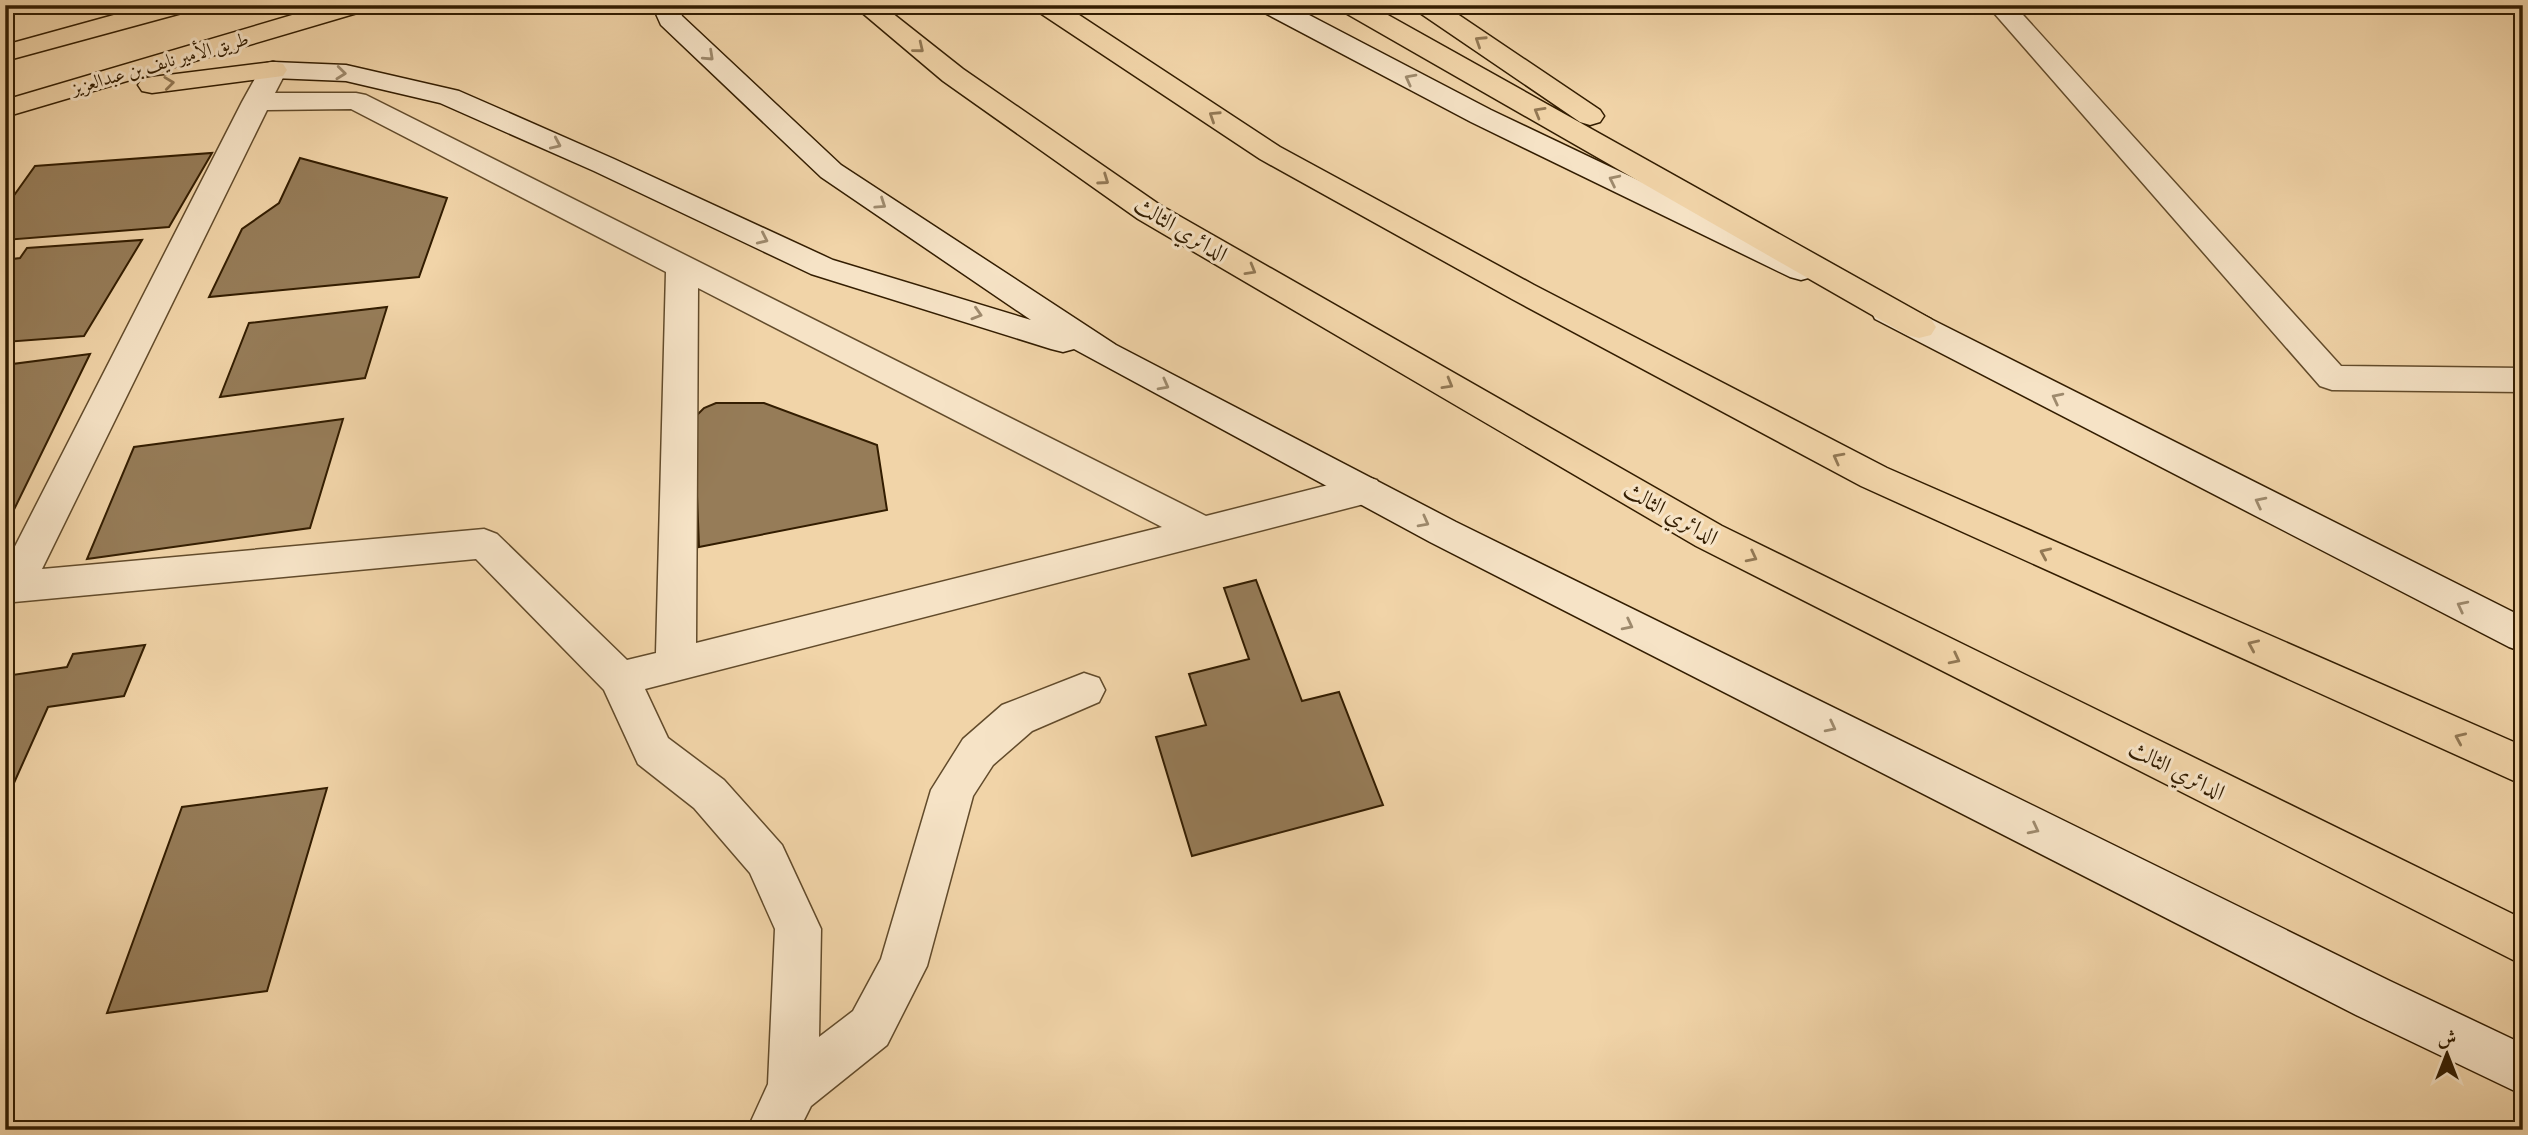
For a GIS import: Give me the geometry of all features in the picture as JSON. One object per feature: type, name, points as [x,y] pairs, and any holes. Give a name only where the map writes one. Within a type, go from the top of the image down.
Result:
[{"type":"main road","points":[[5,51],[118,5]]},
{"type":"main road","points":[[5,51],[180,5]]},
{"type":"main road","name":"طريق الأمير نايف بن عبدالعزيز","points":[[5,110],[355,5]]},
{"type":"main road","name":"الدائري الثالث","points":[[866,5],[953,75],[1149,212],[1709,536],[2523,943]]},
{"type":"main road","points":[[1046,5],[1270,153],[1535,298],[1874,477],[2523,766]]},
{"type":"main road","points":[[1351,5],[1919,327]]},
{"type":"main road","points":[[1426,5],[1574,103],[1735,224]]},
{"type":"main road","points":[[5,110],[134,87],[273,70]]},
{"type":"street","points":[[664,5],[670,19],[831,170],[1104,353],[1364,490],[2373,999],[2523,1070]]},
{"type":"street","points":[[1270,5],[1481,116],[1919,327],[2523,636]]},
{"type":"street","points":[[2000,5],[2332,378],[2523,380]]},
{"type":"street","points":[[772,1130],[793,1088],[798,929],[766,859],[709,794],[653,751],[620,680],[484,544],[14,587],[273,70],[346,73],[449,97],[604,165],[822,267],[1104,353]]},
{"type":"street","points":[[256,102],[356,101],[1202,531]]},
{"type":"street","points":[[676,665],[682,267]]},
{"type":"street","points":[[620,680],[1364,490]]},
{"type":"street","points":[[793,1088],[870,1028],[903,965],[953,790],[978,752],[1017,718],[1084,690]]},
{"type":"building","points":[[212,153],[169,227],[5,240],[5,208],[35,166]]},
{"type":"building","points":[[300,158],[447,198],[419,277],[209,297],[242,229],[279,203]]},
{"type":"building","points":[[142,240],[84,336],[5,342],[5,260],[20,258],[27,248]]},
{"type":"building","points":[[387,307],[365,378],[220,397],[249,323]]},
{"type":"building","points":[[90,354],[5,528],[5,365]]},
{"type":"building","points":[[716,403],[764,403],[877,445],[887,510],[699,547],[694,418],[704,408]]},
{"type":"building","points":[[343,419],[310,528],[87,559],[134,447]]},
{"type":"building","points":[[1256,580],[1302,701],[1339,692],[1383,805],[1192,856],[1156,737],[1206,725],[1189,674],[1249,659],[1224,588]]},
{"type":"building","points":[[145,645],[124,696],[48,707],[5,803],[5,676],[67,667],[73,654]]},
{"type":"building","points":[[327,788],[267,991],[107,1013],[182,807]]}]
